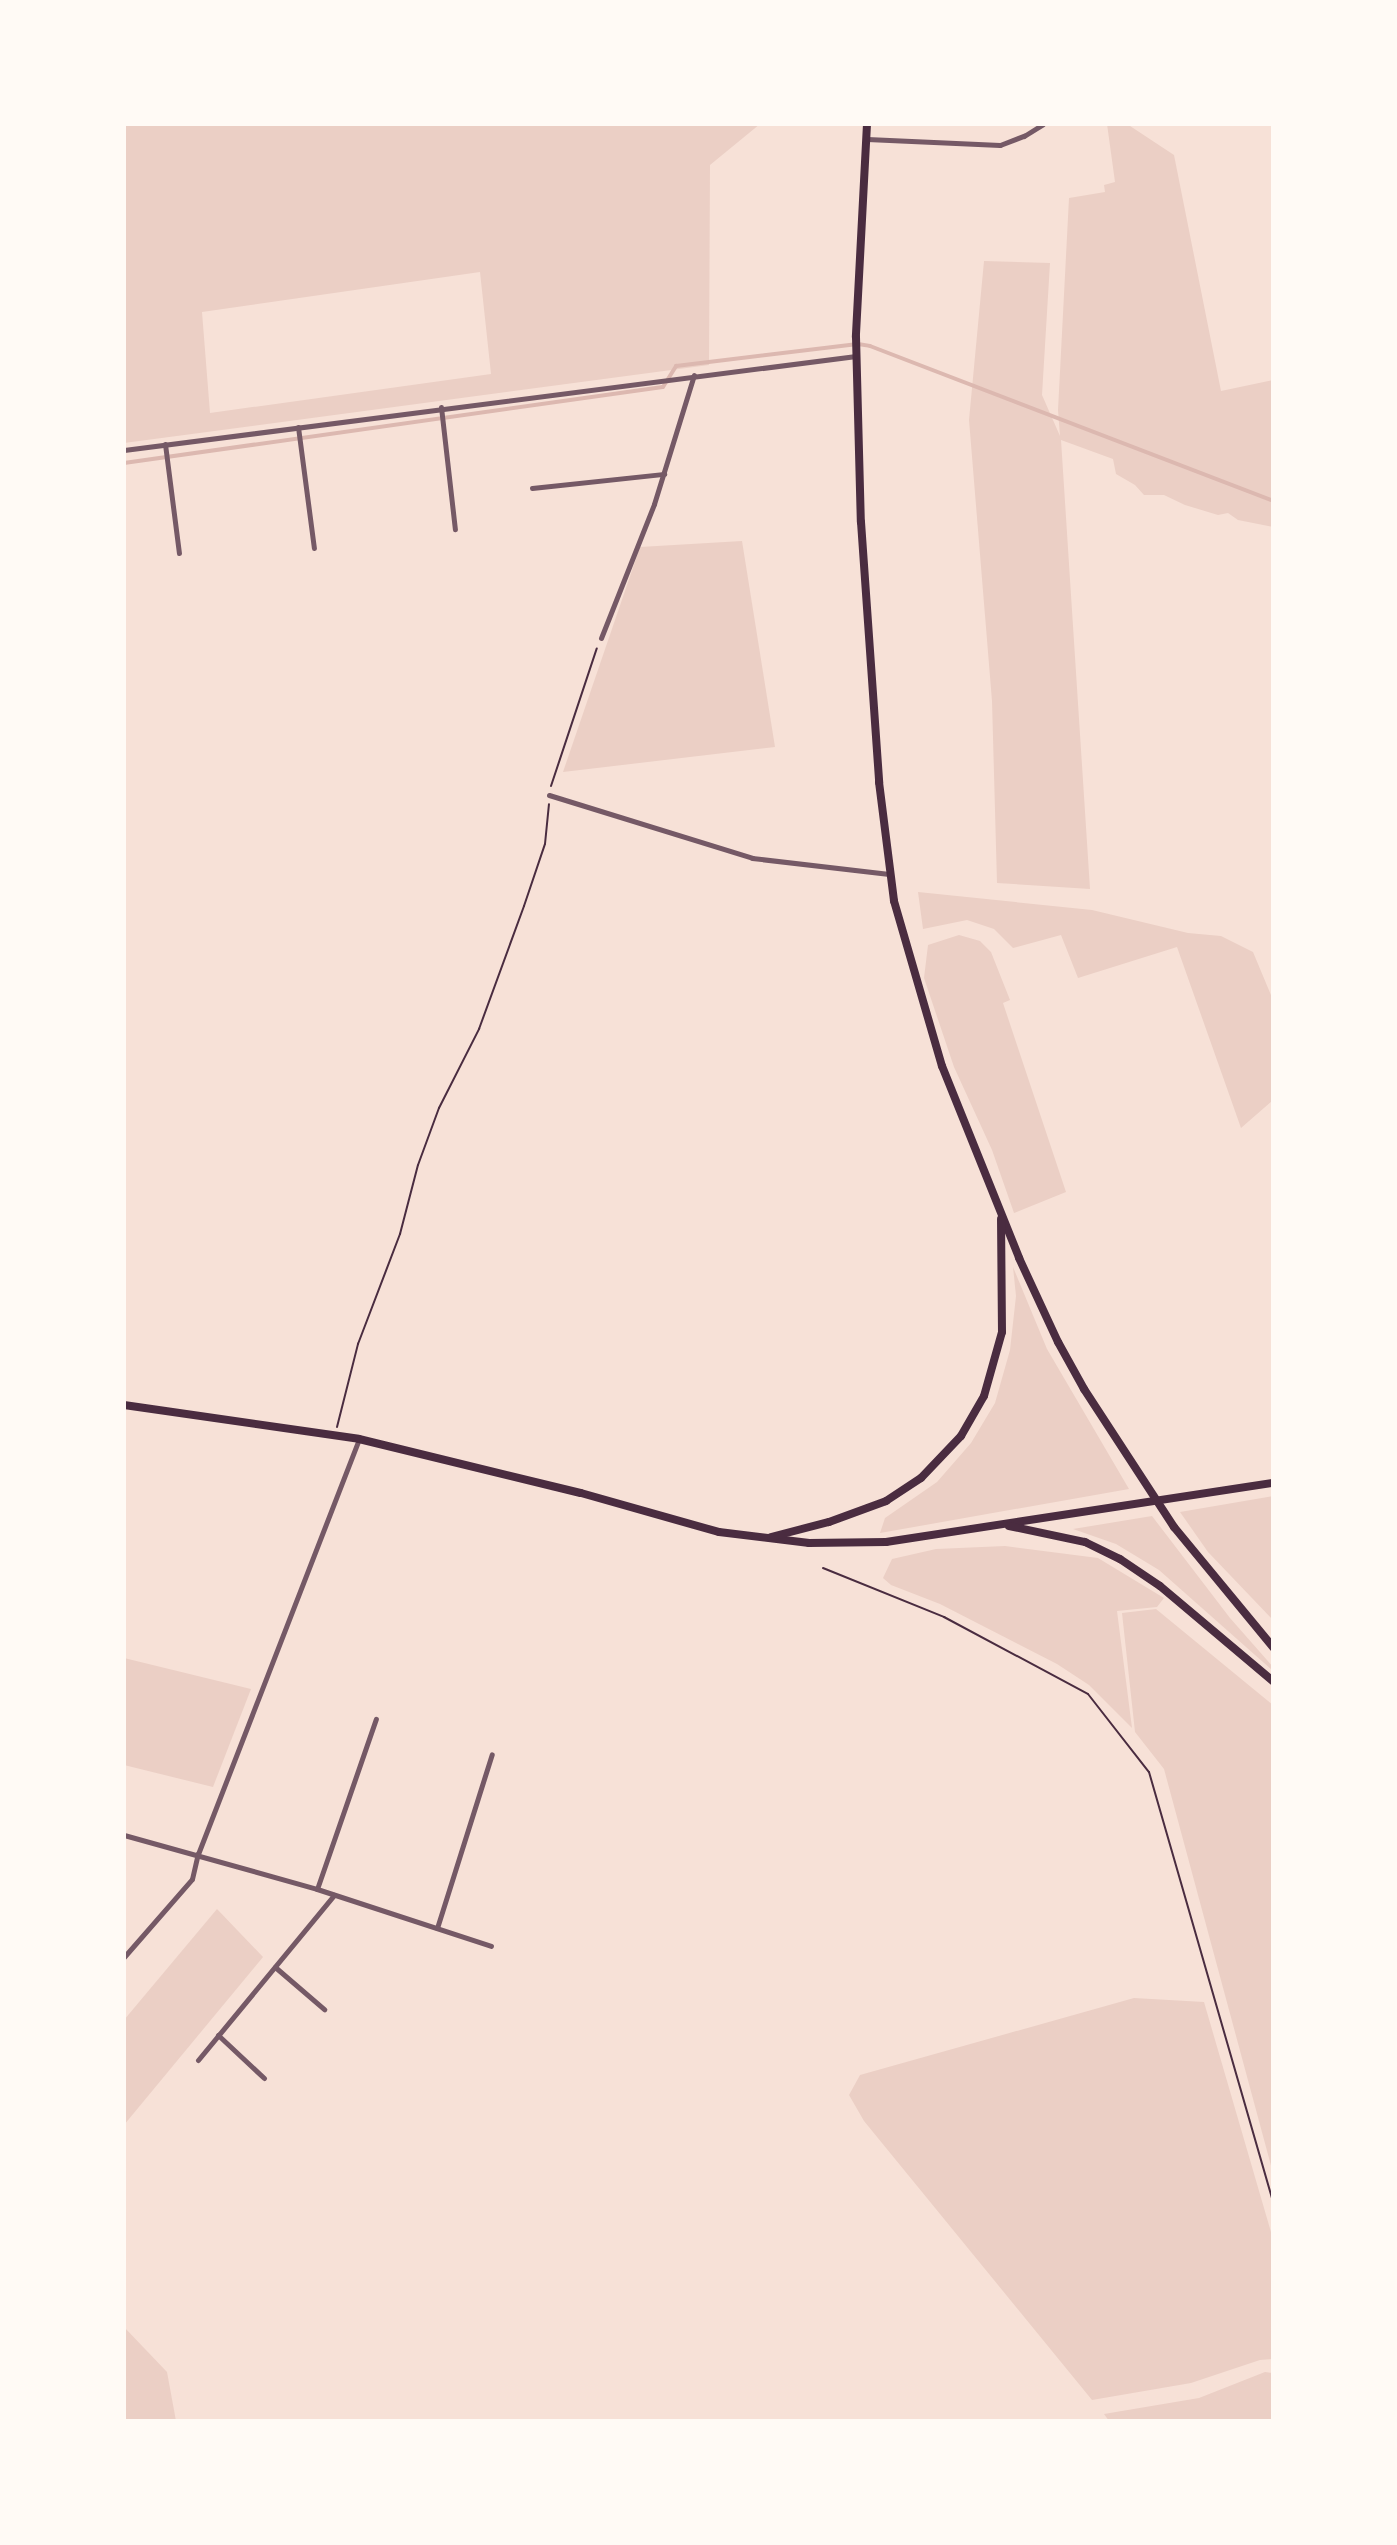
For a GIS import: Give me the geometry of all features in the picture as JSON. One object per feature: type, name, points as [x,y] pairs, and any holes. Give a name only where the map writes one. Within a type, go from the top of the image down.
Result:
[{"type":"main road","points":[[867,124],[856,352],[861,522],[889,874],[942,1066],[1039,1302],[1084,1389],[1174,1527],[1273,1647]]},
{"type":"main road","points":[[764,1539],[829,1522],[886,1501],[921,1478],[961,1436],[984,1396],[1002,1332],[1001,1210]]},
{"type":"main road","points":[[124,1405],[359,1439],[581,1493],[719,1532],[764,1539],[857,1544],[1005,1525],[1273,1483]]},
{"type":"main road","points":[[1005,1525],[1085,1542],[1120,1559],[1160,1586],[1273,1681]]},
{"type":"street","points":[[866,139],[1000,145],[1024,136],[1043,124]]},
{"type":"street","points":[[124,450],[856,352]]},
{"type":"street","points":[[601,638],[654,504],[694,375]]},
{"type":"street","points":[[441,407],[455,529]]},
{"type":"street","points":[[298,427],[314,548]]},
{"type":"street","points":[[165,444],[179,553]]},
{"type":"street","points":[[532,488],[664,474]]},
{"type":"street","points":[[549,795],[752,858],[889,874]]},
{"type":"street","points":[[124,1957],[192,1879],[198,1854],[359,1439]]},
{"type":"street","points":[[317,1889],[376,1719]]},
{"type":"street","points":[[437,1928],[492,1754]]},
{"type":"street","points":[[124,1835],[317,1889],[491,1946]]},
{"type":"street","points":[[198,2060],[334,1895]]},
{"type":"street","points":[[275,1967],[324,2009]]},
{"type":"street","points":[[218,2035],[264,2078]]},
{"type":"path","points":[[334,1436],[358,1344],[400,1234],[418,1165],[439,1108],[479,1029],[541,856],[549,820],[549,795],[601,638]]},
{"type":"path","points":[[823,1568],[944,1617],[1088,1694],[1149,1772],[1273,2202]]},
{"type":"shaded area","points":[[124,124],[760,124],[710,165],[709,365],[124,443]],"holes":[[[480,272],[491,374],[210,413],[202,312]]]},
{"type":"shaded area","points":[[1107,124],[1127,124],[1174,155],[1221,391],[1273,380],[1273,527],[1238,520],[1228,513],[1218,515],[1164,495],[1144,495],[1135,485],[1116,474],[1113,459],[1061,440],[1090,889],[997,883],[992,701],[969,420],[984,261],[1050,263],[1042,395],[1060,436],[1058,410],[1069,198],[1105,192],[1104,185],[1115,182]]},
{"type":"shaded area","points":[[742,541],[775,747],[563,772],[640,547]]},
{"type":"shaded area","points":[[918,892],[1092,910],[1188,933],[1221,936],[1253,952],[1273,1000],[1273,1100],[1241,1128],[1177,947],[1078,978],[1061,935],[1013,948],[994,929],[967,920],[923,929]]},
{"type":"shaded area","points":[[959,935],[980,941],[991,952],[1010,1000],[1003,1003],[1066,1192],[1014,1213],[992,1150],[954,1067],[924,978],[928,945]]},
{"type":"shaded area","points":[[1013,1267],[1047,1349],[1129,1489],[880,1533],[885,1518],[937,1482],[971,1443],[995,1403],[1010,1350],[1016,1296]]},
{"type":"shaded area","points":[[1273,1496],[1273,1620],[1208,1552],[1180,1512]]},
{"type":"shaded area","points":[[1152,1516],[1230,1618],[1273,1667],[1273,1671],[1159,1570],[1116,1544],[1073,1529]]},
{"type":"shaded area","points":[[1005,1546],[1098,1558],[1164,1598],[1157,1607],[1117,1611],[1132,1728],[1089,1685],[1057,1664],[940,1604],[891,1585],[883,1578],[892,1559],[936,1549]]},
{"type":"shaded area","points":[[1156,1609],[1273,1705],[1273,2173],[1164,1769],[1135,1732],[1122,1613]]},
{"type":"shaded area","points":[[124,1658],[251,1689],[213,1787],[124,1765]]},
{"type":"shaded area","points":[[217,1909],[263,1957],[124,2125],[124,2020]]},
{"type":"shaded area","points":[[1134,1998],[1204,2002],[1273,2239],[1273,2359],[1260,2360],[1191,2383],[1092,2400],[864,2121],[849,2095],[860,2075]]},
{"type":"shaded area","points":[[124,2327],[167,2372],[176,2421],[124,2421]]},
{"type":"shaded area","points":[[1265,2372],[1273,2373],[1273,2421],[1109,2421],[1104,2414],[1199,2398]]},
{"type":"waterway","points":[[124,463],[663,387],[676,366],[858,344],[1273,501]]}]
